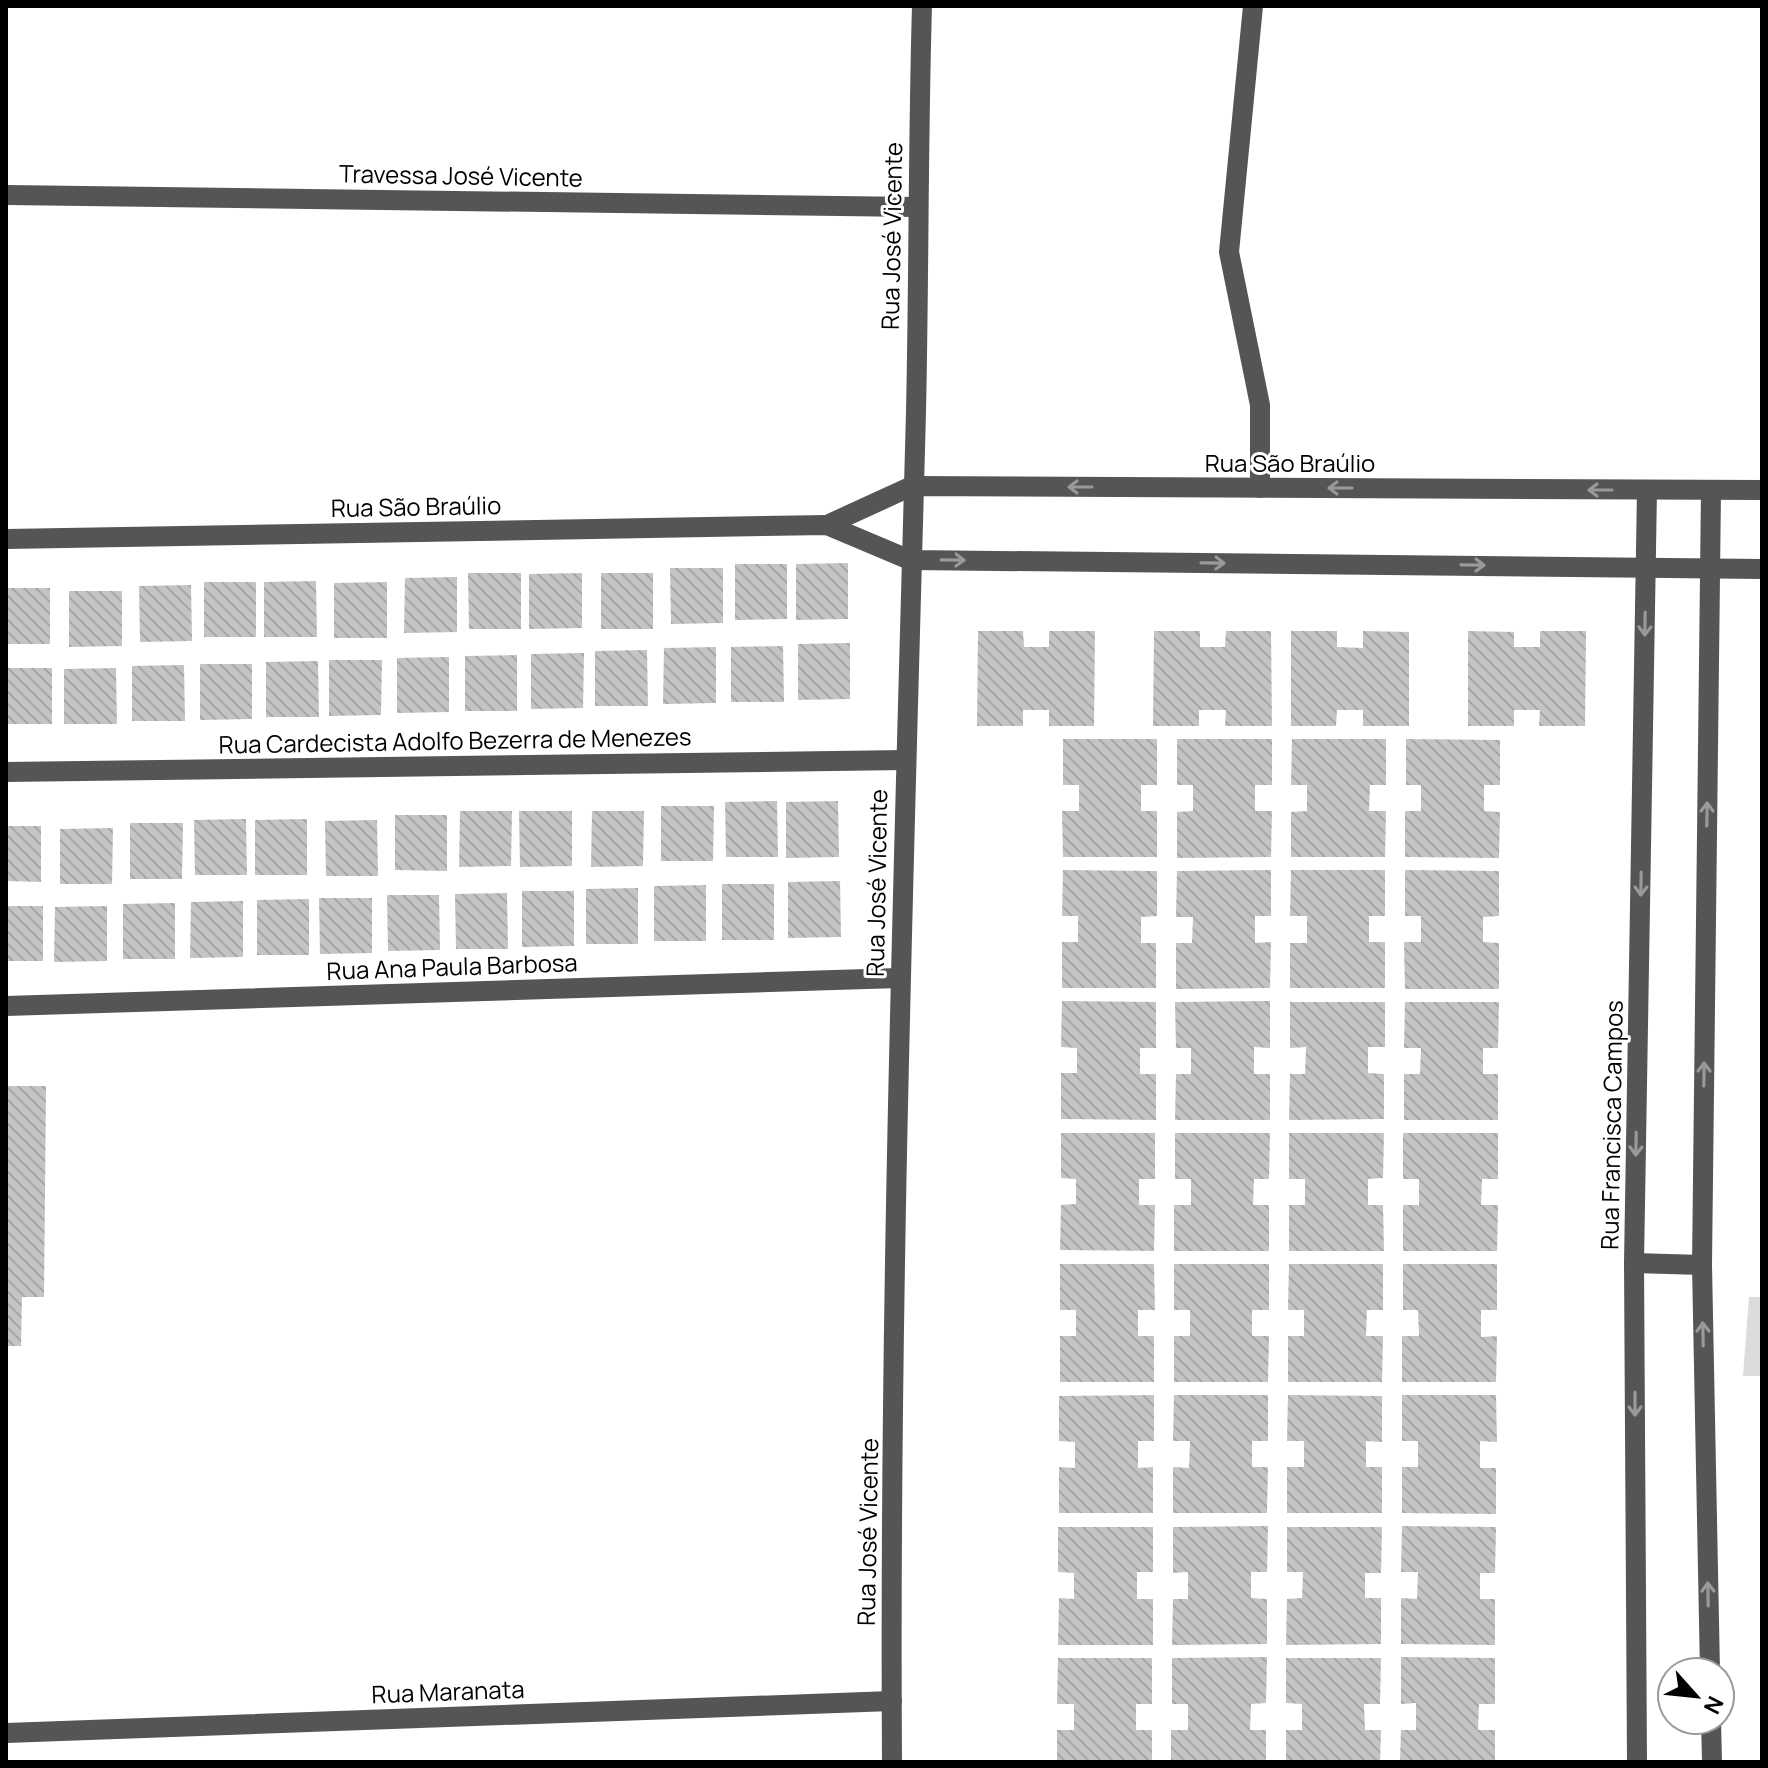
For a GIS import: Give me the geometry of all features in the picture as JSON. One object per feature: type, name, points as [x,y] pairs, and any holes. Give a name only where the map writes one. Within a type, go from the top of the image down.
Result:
[{"type":"street","name":"Rua José Vicente","points":[[892,1762],[899,978],[922,6]]},
{"type":"street","points":[[1253,6],[1229,252],[1260,405],[1260,488]]},
{"type":"street","name":"Travessa José Vicente","points":[[6,195],[916,207]]},
{"type":"street","name":"Rua São Braúlio","points":[[6,539],[827,525],[912,486],[1762,490]]},
{"type":"street","name":"Rua Francisca Campos","points":[[1637,1762],[1634,1263],[1647,490]]},
{"type":"street","points":[[1710,1656],[1702,1265],[1711,490]]},
{"type":"street","name":"Rua São Braúlio","points":[[827,525],[910,560],[1762,569]]},
{"type":"street","name":"Rua Cardecista Adolfo Bezerra de Menezes","points":[[6,772],[905,760]]},
{"type":"street","name":"Rua Ana Paula Barbosa","points":[[6,1006],[899,978]]},
{"type":"street","points":[[1634,1263],[1702,1265]]},
{"type":"street","name":"Rua Maranata","points":[[6,1733],[892,1701]]},
{"type":"street","points":[[1711,1736],[1712,1762]]},
{"type":"shaded area","points":[[1749,1297],[1762,1297],[1762,1376],[1743,1376]]},
{"type":"building","points":[[848,563],[848,619],[796,620],[796,564]]},
{"type":"building","points":[[735,564],[787,564],[787,619],[735,620]]},
{"type":"building","points":[[670,568],[723,568],[723,623],[671,624]]},
{"type":"building","points":[[468,573],[521,573],[521,629],[469,629]]},
{"type":"building","points":[[582,573],[582,628],[529,629],[529,574]]},
{"type":"building","points":[[601,573],[653,573],[653,629],[601,629]]},
{"type":"building","points":[[457,577],[457,632],[404,633],[405,578]]},
{"type":"building","points":[[316,581],[317,637],[264,637],[264,582]]},
{"type":"building","points":[[204,582],[256,582],[256,637],[204,637]]},
{"type":"building","points":[[387,582],[387,638],[334,638],[334,583]]},
{"type":"building","points":[[191,585],[192,641],[140,642],[139,586]]},
{"type":"building","points":[[6,588],[50,588],[50,644],[6,644]]},
{"type":"building","points":[[69,591],[122,591],[122,646],[69,647]]},
{"type":"building","points":[[978,631],[1023,631],[1024,647],[1049,647],[1049,631],[1095,631],[1094,726],[1049,726],[1049,710],[1023,710],[1023,726],[977,726]]},
{"type":"building","points":[[1154,631],[1200,631],[1200,647],[1225,647],[1226,631],[1271,631],[1272,726],[1225,726],[1226,710],[1199,710],[1199,726],[1153,726]]},
{"type":"building","points":[[1291,631],[1337,631],[1337,647],[1363,648],[1363,631],[1409,632],[1409,726],[1363,726],[1363,710],[1337,710],[1336,726],[1291,726]]},
{"type":"building","points":[[1468,631],[1514,632],[1514,647],[1540,647],[1540,631],[1586,631],[1585,726],[1539,726],[1540,710],[1514,710],[1514,726],[1468,726]]},
{"type":"building","points":[[850,643],[850,699],[798,700],[798,644]]},
{"type":"building","points":[[783,646],[784,702],[731,702],[731,647]]},
{"type":"building","points":[[716,647],[716,703],[663,704],[664,648]]},
{"type":"building","points":[[647,650],[648,706],[595,706],[595,651]]},
{"type":"building","points":[[584,653],[583,708],[531,709],[531,654]]},
{"type":"building","points":[[517,655],[517,711],[465,711],[465,656]]},
{"type":"building","points":[[449,657],[449,712],[397,713],[397,658]]},
{"type":"building","points":[[329,660],[382,660],[381,715],[329,716]]},
{"type":"building","points":[[318,661],[319,717],[266,717],[266,662]]},
{"type":"building","points":[[200,664],[252,664],[252,719],[200,720]]},
{"type":"building","points":[[184,665],[185,721],[132,721],[132,666]]},
{"type":"building","points":[[6,668],[52,668],[52,724],[6,724]]},
{"type":"building","points":[[116,668],[117,724],[64,724],[64,669]]},
{"type":"building","points":[[1063,739],[1157,739],[1157,785],[1141,785],[1141,811],[1157,811],[1157,857],[1063,857],[1062,811],[1079,811],[1079,785],[1063,785]]},
{"type":"building","points":[[1177,739],[1272,739],[1272,785],[1255,785],[1255,811],[1272,811],[1271,857],[1177,858],[1177,812],[1193,811],[1193,785],[1177,785]]},
{"type":"building","points":[[1292,739],[1386,739],[1386,785],[1370,785],[1369,811],[1386,811],[1385,857],[1291,857],[1291,812],[1307,811],[1307,785],[1291,785]]},
{"type":"building","points":[[1406,739],[1500,740],[1500,785],[1484,785],[1484,811],[1500,812],[1499,858],[1405,857],[1405,811],[1421,811],[1421,785],[1406,785]]},
{"type":"building","points":[[777,801],[778,857],[726,857],[725,802]]},
{"type":"building","points":[[838,801],[839,857],[786,858],[786,802]]},
{"type":"building","points":[[661,806],[714,806],[713,861],[661,861]]},
{"type":"building","points":[[460,811],[512,811],[511,866],[459,867]]},
{"type":"building","points":[[519,811],[572,811],[572,866],[520,867]]},
{"type":"building","points":[[592,811],[644,811],[643,866],[591,867]]},
{"type":"building","points":[[395,815],[447,815],[447,871],[395,870]]},
{"type":"building","points":[[246,819],[247,875],[195,875],[194,820]]},
{"type":"building","points":[[307,819],[307,875],[255,875],[255,820]]},
{"type":"building","points":[[377,820],[378,876],[326,876],[325,821]]},
{"type":"building","points":[[130,823],[183,823],[182,879],[130,879]]},
{"type":"building","points":[[6,826],[41,826],[41,882],[6,881]]},
{"type":"building","points":[[113,828],[112,884],[60,884],[60,829]]},
{"type":"building","points":[[1063,870],[1157,871],[1157,916],[1141,917],[1141,943],[1156,943],[1156,988],[1062,988],[1062,942],[1078,942],[1078,916],[1062,916]]},
{"type":"building","points":[[1271,870],[1271,916],[1255,916],[1255,943],[1271,942],[1270,988],[1176,989],[1176,943],[1192,943],[1193,917],[1176,917],[1177,871]]},
{"type":"building","points":[[1291,870],[1385,870],[1385,916],[1369,916],[1369,942],[1385,942],[1385,988],[1290,988],[1290,943],[1307,943],[1307,916],[1290,916]]},
{"type":"building","points":[[1405,870],[1499,871],[1499,916],[1483,917],[1483,942],[1499,943],[1499,989],[1405,989],[1404,942],[1421,942],[1421,916],[1405,916]]},
{"type":"building","points":[[840,881],[841,937],[788,938],[788,882]]},
{"type":"building","points":[[722,884],[774,884],[774,940],[722,940]]},
{"type":"building","points":[[706,885],[706,941],[654,941],[654,886]]},
{"type":"building","points":[[638,888],[638,944],[586,944],[586,889]]},
{"type":"building","points":[[522,891],[574,891],[574,946],[522,947]]},
{"type":"building","points":[[507,893],[508,949],[456,949],[455,894]]},
{"type":"building","points":[[387,895],[439,895],[440,950],[388,951]]},
{"type":"building","points":[[319,898],[372,898],[372,953],[320,954]]},
{"type":"building","points":[[309,899],[309,955],[257,955],[257,900]]},
{"type":"building","points":[[243,901],[243,957],[190,958],[191,902]]},
{"type":"building","points":[[175,903],[175,959],[123,959],[123,904]]},
{"type":"building","points":[[6,906],[43,906],[43,961],[6,961]]},
{"type":"building","points":[[107,906],[107,961],[54,962],[55,907]]},
{"type":"building","points":[[1062,1001],[1156,1002],[1156,1048],[1140,1048],[1140,1074],[1156,1074],[1156,1120],[1061,1119],[1061,1073],[1077,1073],[1077,1048],[1061,1047]]},
{"type":"building","points":[[1270,1001],[1270,1048],[1254,1047],[1254,1074],[1270,1074],[1270,1120],[1175,1120],[1176,1074],[1191,1074],[1191,1048],[1176,1048],[1175,1002]]},
{"type":"building","points":[[1290,1002],[1385,1002],[1385,1047],[1368,1047],[1368,1073],[1384,1074],[1384,1119],[1289,1120],[1290,1074],[1305,1074],[1306,1047],[1290,1048]]},
{"type":"building","points":[[1405,1002],[1499,1002],[1498,1048],[1483,1048],[1483,1074],[1498,1074],[1498,1120],[1404,1120],[1404,1074],[1420,1074],[1421,1048],[1404,1048]]},
{"type":"building","points":[[6,1086],[46,1086],[44,1297],[22,1297],[21,1346],[6,1346]]},
{"type":"building","points":[[1061,1133],[1155,1133],[1155,1179],[1139,1179],[1139,1205],[1155,1205],[1154,1251],[1060,1250],[1061,1205],[1076,1204],[1076,1179],[1061,1178]]},
{"type":"building","points":[[1175,1133],[1270,1133],[1269,1179],[1254,1179],[1253,1205],[1269,1205],[1269,1251],[1174,1251],[1174,1205],[1191,1205],[1191,1179],[1175,1179]]},
{"type":"building","points":[[1289,1133],[1384,1133],[1383,1178],[1368,1179],[1368,1205],[1383,1205],[1384,1251],[1289,1251],[1289,1205],[1305,1205],[1305,1179],[1289,1179]]},
{"type":"building","points":[[1403,1133],[1498,1133],[1498,1179],[1482,1179],[1481,1205],[1498,1205],[1497,1251],[1403,1251],[1403,1205],[1419,1205],[1419,1179],[1403,1179]]},
{"type":"building","points":[[1060,1264],[1154,1264],[1155,1310],[1138,1310],[1138,1336],[1154,1336],[1154,1382],[1060,1382],[1060,1336],[1076,1336],[1076,1310],[1060,1310]]},
{"type":"building","points":[[1174,1264],[1269,1264],[1269,1310],[1252,1310],[1252,1336],[1269,1336],[1268,1382],[1174,1382],[1174,1336],[1190,1336],[1190,1310],[1174,1310]]},
{"type":"building","points":[[1289,1264],[1383,1264],[1383,1310],[1367,1310],[1366,1336],[1383,1336],[1382,1382],[1288,1382],[1288,1336],[1304,1336],[1304,1310],[1288,1310]]},
{"type":"building","points":[[1403,1264],[1497,1264],[1497,1310],[1481,1310],[1481,1337],[1497,1336],[1496,1382],[1402,1382],[1402,1336],[1419,1336],[1418,1310],[1403,1310]]},
{"type":"building","points":[[1154,1395],[1154,1441],[1138,1441],[1138,1468],[1153,1467],[1153,1513],[1059,1513],[1059,1467],[1075,1468],[1075,1442],[1059,1441],[1059,1396]]},
{"type":"building","points":[[1174,1395],[1268,1395],[1268,1441],[1252,1441],[1252,1467],[1268,1467],[1267,1513],[1173,1513],[1173,1467],[1189,1468],[1190,1441],[1173,1441]]},
{"type":"building","points":[[1288,1395],[1382,1396],[1382,1442],[1366,1441],[1366,1467],[1382,1467],[1382,1513],[1287,1513],[1287,1467],[1304,1467],[1304,1441],[1287,1441]]},
{"type":"building","points":[[1402,1395],[1496,1395],[1497,1442],[1480,1441],[1480,1468],[1496,1468],[1496,1514],[1402,1513],[1402,1467],[1418,1467],[1418,1441],[1402,1441]]},
{"type":"building","points":[[1268,1526],[1267,1572],[1251,1572],[1251,1598],[1267,1599],[1267,1644],[1172,1645],[1173,1599],[1188,1599],[1188,1572],[1173,1573],[1173,1527]]},
{"type":"building","points":[[1402,1526],[1496,1527],[1495,1573],[1480,1573],[1480,1599],[1495,1599],[1495,1645],[1401,1644],[1401,1598],[1417,1599],[1418,1572],[1401,1572]]},
{"type":"building","points":[[1058,1527],[1153,1527],[1153,1572],[1137,1572],[1137,1599],[1153,1599],[1153,1645],[1058,1645],[1059,1598],[1074,1599],[1074,1573],[1058,1572]]},
{"type":"building","points":[[1287,1527],[1382,1527],[1381,1573],[1365,1573],[1365,1598],[1381,1598],[1381,1644],[1286,1645],[1287,1599],[1302,1598],[1303,1572],[1287,1572]]},
{"type":"building","points":[[1267,1657],[1266,1703],[1251,1704],[1250,1730],[1266,1730],[1266,1762],[1171,1762],[1171,1730],[1188,1730],[1188,1704],[1172,1704],[1172,1658]]},
{"type":"building","points":[[1401,1657],[1495,1658],[1495,1704],[1479,1704],[1478,1730],[1495,1730],[1495,1762],[1400,1762],[1401,1730],[1416,1730],[1416,1703],[1401,1704]]},
{"type":"building","points":[[1058,1658],[1152,1658],[1152,1704],[1136,1704],[1136,1730],[1152,1730],[1152,1762],[1057,1762],[1057,1730],[1074,1730],[1074,1704],[1057,1704]]},
{"type":"building","points":[[1286,1658],[1381,1658],[1380,1704],[1364,1704],[1365,1730],[1381,1730],[1380,1762],[1286,1762],[1286,1730],[1302,1730],[1302,1704],[1286,1703]]}]
